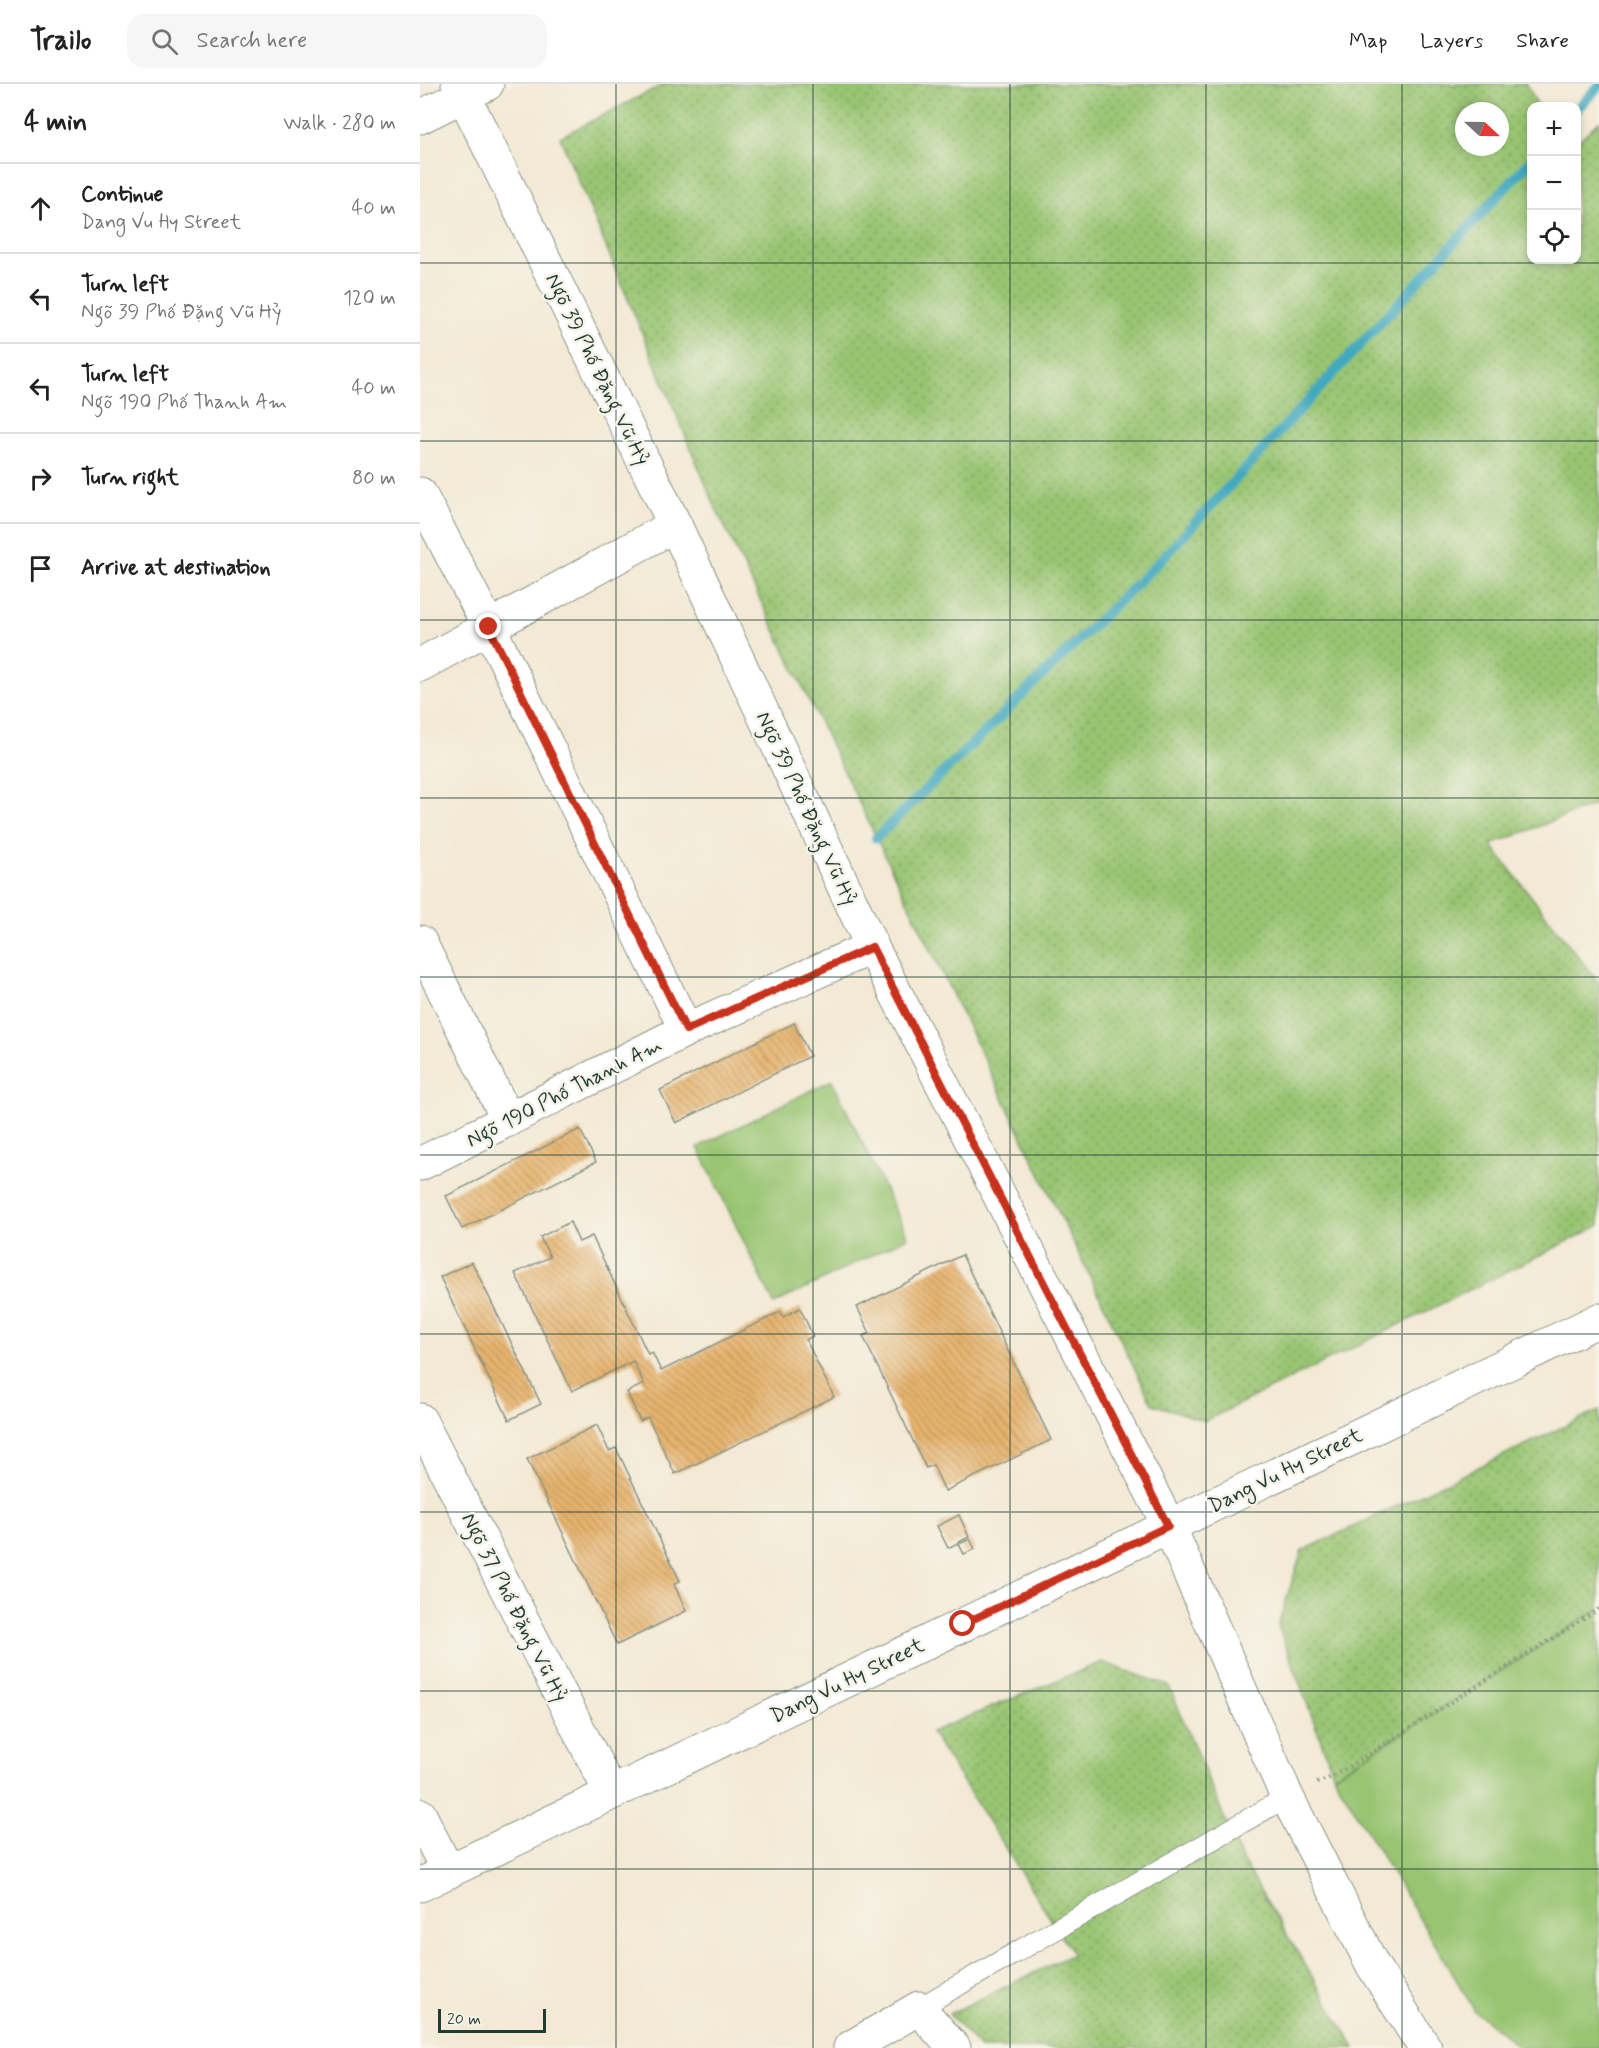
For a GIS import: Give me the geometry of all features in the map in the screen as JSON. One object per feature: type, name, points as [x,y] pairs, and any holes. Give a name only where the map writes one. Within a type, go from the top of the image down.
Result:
[{"type":"street","points":[[420,117],[469,88]]},
{"type":"street","name":"Ngõ 39 Phố Đặng Vũ Hỷ","points":[[469,88],[872,947],[1168,1526],[1287,1797],[1373,1966],[1425,2048]]},
{"type":"street","points":[[420,494],[489,627],[686,1030]]},
{"type":"street","points":[[420,665],[675,525]]},
{"type":"street","points":[[420,942],[508,1120]]},
{"type":"street","name":"Ngõ 190 Phố Thanh Am","points":[[420,1164],[686,1030],[872,947]]},
{"type":"street","name":"Dang Vu Hy Street","points":[[434,1878],[1599,1320]]},
{"type":"street","name":"Ngõ 37 Phố Đặng Vũ Hỷ","points":[[420,1420],[611,1793]]},
{"type":"street","points":[[420,1815],[434,1878]]},
{"type":"street","points":[[850,2048],[919,2008],[954,2048]]},
{"type":"lane","points":[[919,2008],[1287,1797]]},
{"type":"path","points":[[1287,1797],[1334,1776],[1599,1609]]},
{"type":"green space","points":[[664,84],[1527,84],[1536,102],[1527,102],[1527,264],[1581,264],[1581,138],[1599,121],[1599,803],[1491,845],[1599,983],[1599,1226],[1205,1421],[1152,1404],[716,509],[560,137]]},
{"type":"green space","points":[[832,1080],[908,1237],[774,1304],[698,1147]]},
{"type":"green space","points":[[1599,1410],[1599,1609],[1334,1776],[1278,1625],[1302,1551]]},
{"type":"green space","points":[[1599,1609],[1599,2048],[1520,2048],[1475,2011],[1334,1776]]},
{"type":"green space","points":[[1102,1662],[1169,1686],[1242,1860],[1355,2048],[980,2048],[949,2014],[1073,1954],[931,1732]]},
{"type":"building","points":[[794,1023],[810,1056],[676,1123],[660,1090]]},
{"type":"building","points":[[580,1129],[596,1162],[462,1229],[446,1196]]},
{"type":"building","points":[[570,1222],[579,1242],[592,1236],[648,1354],[652,1352],[661,1371],[780,1312],[783,1317],[800,1308],[813,1336],[806,1340],[834,1397],[675,1474],[648,1417],[640,1421],[627,1392],[644,1384],[633,1361],[572,1391],[515,1273],[550,1257],[540,1237]]},
{"type":"building","points":[[962,1255],[1051,1440],[945,1491],[933,1465],[926,1468],[863,1336],[870,1333],[857,1307]]},
{"type":"building","points":[[472,1262],[541,1404],[509,1420],[440,1277]]},
{"type":"building","points":[[597,1425],[609,1451],[616,1448],[680,1581],[674,1584],[686,1611],[617,1645],[527,1459]]},
{"type":"building","points":[[959,1515],[969,1537],[948,1548],[937,1526]]},
{"type":"building","points":[[970,1539],[975,1549],[964,1554],[959,1544]]},
{"type":"waterway","points":[[1581,105],[1599,86]]},
{"type":"waterway","points":[[876,838],[1158,563],[1527,164]]},
{"type":"route","points":[[489,627],[686,1030],[872,947],[1168,1526],[963,1624]]}]
